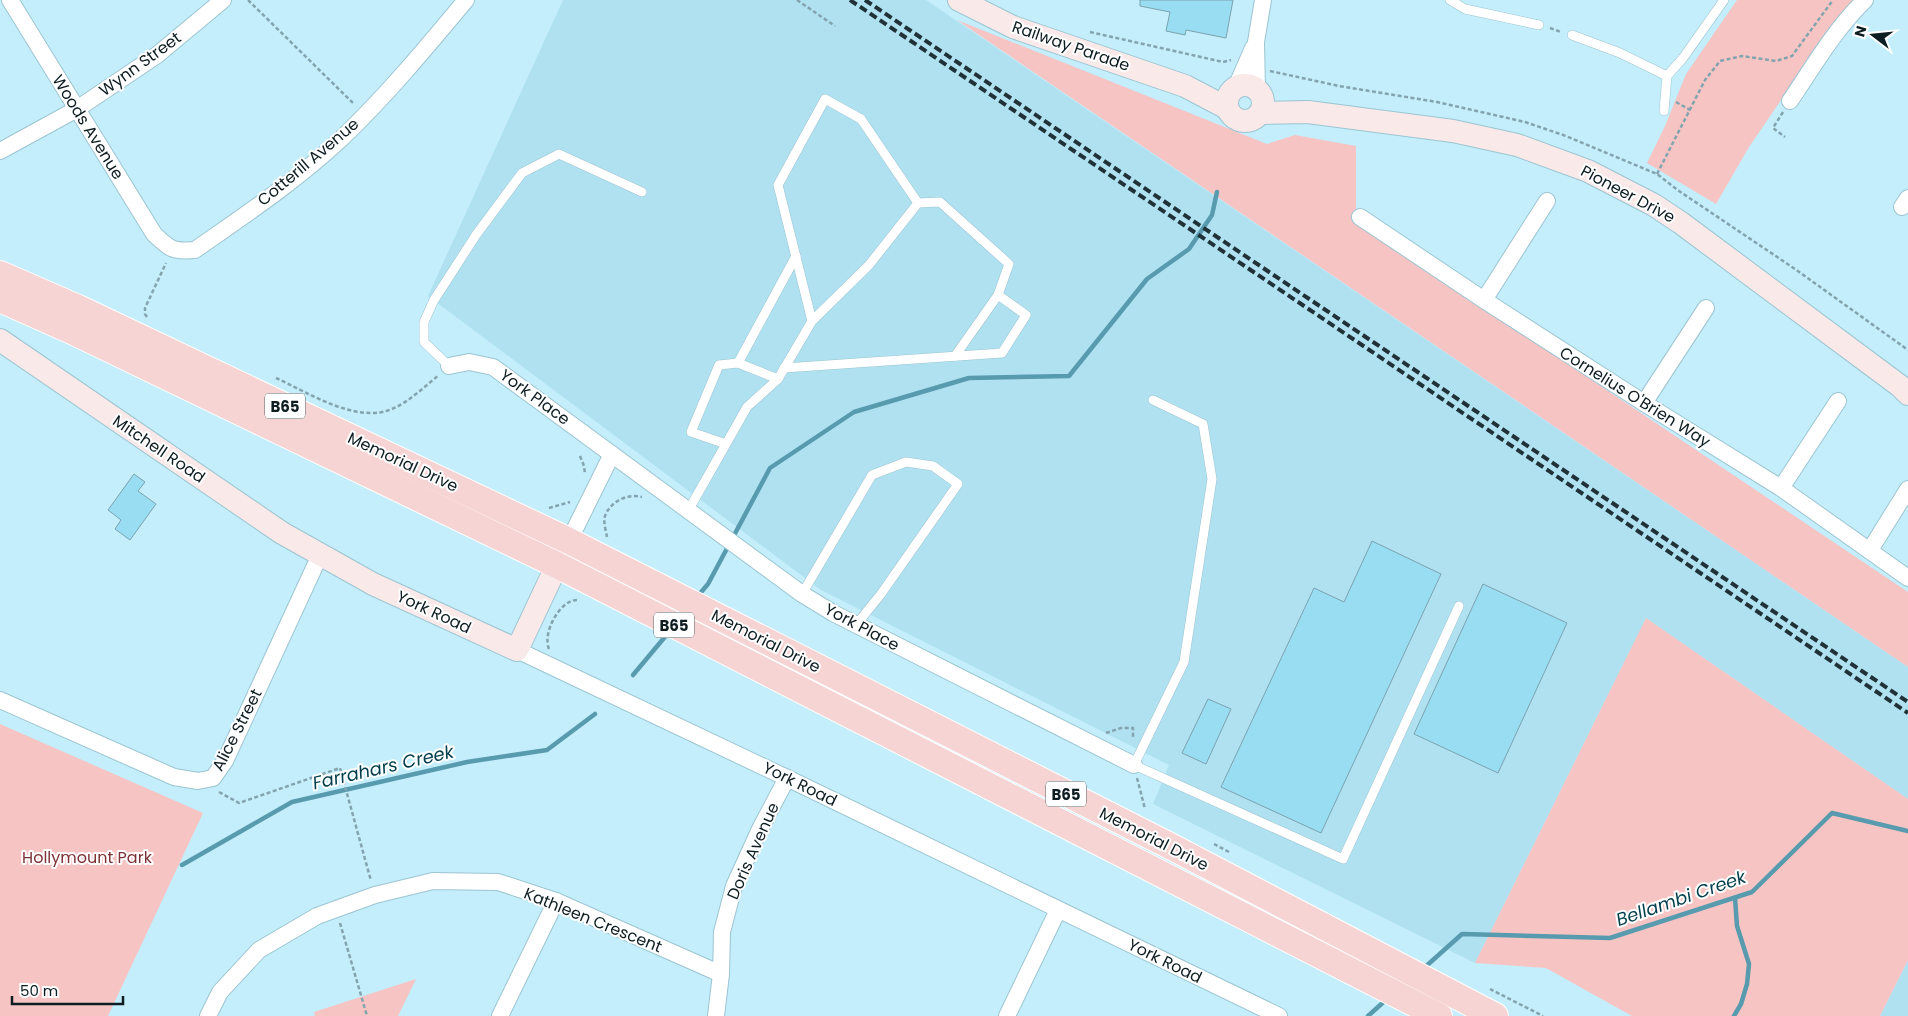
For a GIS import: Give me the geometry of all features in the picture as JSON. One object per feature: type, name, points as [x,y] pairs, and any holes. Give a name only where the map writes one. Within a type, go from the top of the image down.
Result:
[{"type":"main road","name":"Railway Parade","points":[[959,0],[1022,30],[1185,86]]},
{"type":"main road","name":"Pioneer Drive","points":[[1185,86],[1246,97],[1308,112],[1482,136],[1517,145],[1588,171],[1646,200],[1681,223],[1905,390]]},
{"type":"main road","name":"Memorial Drive","points":[[0,274],[78,308],[569,541],[1170,846],[1495,1016]]},
{"type":"main road","name":"Memorial Drive","points":[[0,299],[72,331],[557,565],[1428,1011]]},
{"type":"main road","name":"Mitchell Road","points":[[0,340],[282,534],[320,555]]},
{"type":"main road","name":"York Road","points":[[320,555],[373,584],[517,650]]},
{"type":"main road","points":[[517,650],[557,565]]},
{"type":"street","name":"Woods Avenue","points":[[10,0],[154,234],[171,250]]},
{"type":"street","name":"Wynn Street","points":[[0,151],[77,109],[157,55],[222,0]]},
{"type":"street","name":"Cotterill Avenue","points":[[171,250],[180,252],[195,250],[269,198],[340,139],[419,56],[466,0]]},
{"type":"street","points":[[1246,97],[1263,0]]},
{"type":"street","points":[[1790,101],[1826,48],[1865,0]]},
{"type":"street","points":[[1484,300],[1547,201]]},
{"type":"street","name":"Cornelius O'Brien Way","points":[[1360,217],[1644,403],[1781,488],[1908,578]]},
{"type":"street","points":[[1644,403],[1706,308]]},
{"type":"street","name":"York Place","points":[[450,366],[469,362],[493,367],[802,594],[856,625],[1134,765]]},
{"type":"street","points":[[1781,488],[1838,401]]},
{"type":"street","points":[[557,565],[612,454]]},
{"type":"street","points":[[1870,550],[1908,489]]},
{"type":"street","name":"Alice Street","points":[[0,700],[174,778],[198,781],[213,778],[225,761],[320,555]]},
{"type":"street","name":"York Road","points":[[517,650],[787,778],[1279,1016]]},
{"type":"street","name":"Doris Avenue","points":[[716,1016],[721,974],[722,932],[734,886],[760,829],[787,778]]},
{"type":"street","name":"Kathleen Crescent","points":[[208,1016],[220,992],[259,950],[317,916],[375,896],[433,881],[498,882],[556,901],[721,974]]},
{"type":"street","points":[[500,1016],[556,901]]},
{"type":"street","points":[[1007,1016],[1058,910]]},
{"type":"lane","points":[[1450,0],[1465,9],[1539,25]]},
{"type":"lane","points":[[1664,111],[1667,76],[1683,58],[1724,0]]},
{"type":"lane","points":[[1572,35],[1620,53],[1667,76]]},
{"type":"lane","points":[[812,321],[778,185],[825,99],[861,119],[918,203]]},
{"type":"lane","points":[[450,366],[424,342],[424,322],[434,300],[476,235],[522,173],[559,154],[642,192]]},
{"type":"lane","points":[[688,511],[747,407],[778,379],[812,321],[868,265],[918,203],[940,202],[1009,264],[998,294],[955,356]]},
{"type":"lane","points":[[738,363],[796,256]]},
{"type":"lane","points":[[784,368],[1002,353],[1026,315],[998,294]]},
{"type":"lane","points":[[726,444],[691,432],[719,365],[738,363],[778,379]]},
{"type":"lane","points":[[1153,400],[1203,424],[1212,479],[1184,662],[1134,765],[1343,859],[1459,606]]},
{"type":"lane","points":[[802,594],[872,475],[906,462],[933,466],[958,484],[881,594],[856,625]]},
{"type":"path","points":[[248,0],[364,114]]},
{"type":"path","points":[[797,0],[835,26]]},
{"type":"path","points":[[1658,174],[1705,80],[1720,61],[1742,56],[1776,61],[1792,56],[1834,0]]},
{"type":"path","points":[[1539,25],[1572,35]]},
{"type":"path","points":[[1785,137],[1773,128],[1790,101]]},
{"type":"path","points":[[147,318],[145,308],[171,250]]},
{"type":"path","points":[[270,375],[350,412],[364,414],[379,413],[405,402],[450,366]]},
{"type":"path","points":[[580,456],[584,466],[585,478]]},
{"type":"path","points":[[611,542],[607,537],[604,518],[610,507],[630,495],[640,496],[647,500]]},
{"type":"path","points":[[546,508],[571,502]]},
{"type":"path","points":[[554,654],[547,644],[546,637],[555,618],[564,605],[575,599],[581,600]]},
{"type":"path","points":[[198,781],[239,803],[340,768],[375,896]]},
{"type":"path","points":[[336,910],[367,1016]]},
{"type":"shaded area","points":[[563,0],[926,0],[1908,667],[1908,799],[1646,618],[1475,963],[1153,804],[1169,765],[821,590],[428,296]]},
{"type":"shaded area","points":[[1908,960],[1908,1016],[1880,1016]]},
{"type":"green space","points":[[1737,0],[1855,0],[1783,97],[1749,147],[1716,204],[1647,163],[1665,126],[1686,74]]},
{"type":"green space","points":[[957,20],[1267,144],[1295,135],[1356,146],[1356,222],[1908,592],[1908,667]]},
{"type":"green space","points":[[1646,618],[1908,799],[1908,960],[1880,1016],[1632,1016],[1546,968],[1475,963]]},
{"type":"green space","name":"Hollymount Park","points":[[0,724],[203,813],[108,1016],[0,1016]]},
{"type":"green space","points":[[416,979],[398,1016],[315,1016],[314,1012]]},
{"type":"building","points":[[1140,0],[1233,0],[1226,38],[1186,30],[1185,35],[1166,31],[1170,12],[1140,6]]},
{"type":"building","points":[[134,474],[145,482],[138,491],[156,504],[130,540],[115,529],[121,520],[108,510]]},
{"type":"building","points":[[1372,541],[1441,574],[1321,833],[1221,787],[1314,588],[1344,602]]},
{"type":"building","points":[[1483,584],[1567,623],[1498,773],[1414,734]]},
{"type":"building","points":[[1208,699],[1231,709],[1206,764],[1182,753]]},
{"type":"waterway","name":"Farrahars Creek","points":[[697,597],[708,584],[770,468],[854,412],[969,378],[1069,376],[1147,279],[1189,249],[1212,215],[1217,192]]},
{"type":"waterway","name":"Farrahars Creek","points":[[633,675],[669,632]]},
{"type":"waterway","name":"Farrahars Creek","points":[[182,865],[292,802],[467,762],[547,750],[595,714]]},
{"type":"waterway","name":"Bellambi Creek","points":[[1424,968],[1462,934],[1610,938],[1752,892],[1832,813],[1908,831]]},
{"type":"waterway","points":[[1734,1016],[1741,1004],[1747,984],[1749,964],[1737,926],[1735,898]]},
{"type":"waterway","points":[[1368,1016],[1387,999]]},
{"type":"railway","points":[[850,0],[1908,713]]},
{"type":"railway","points":[[865,0],[1908,702]]}]
